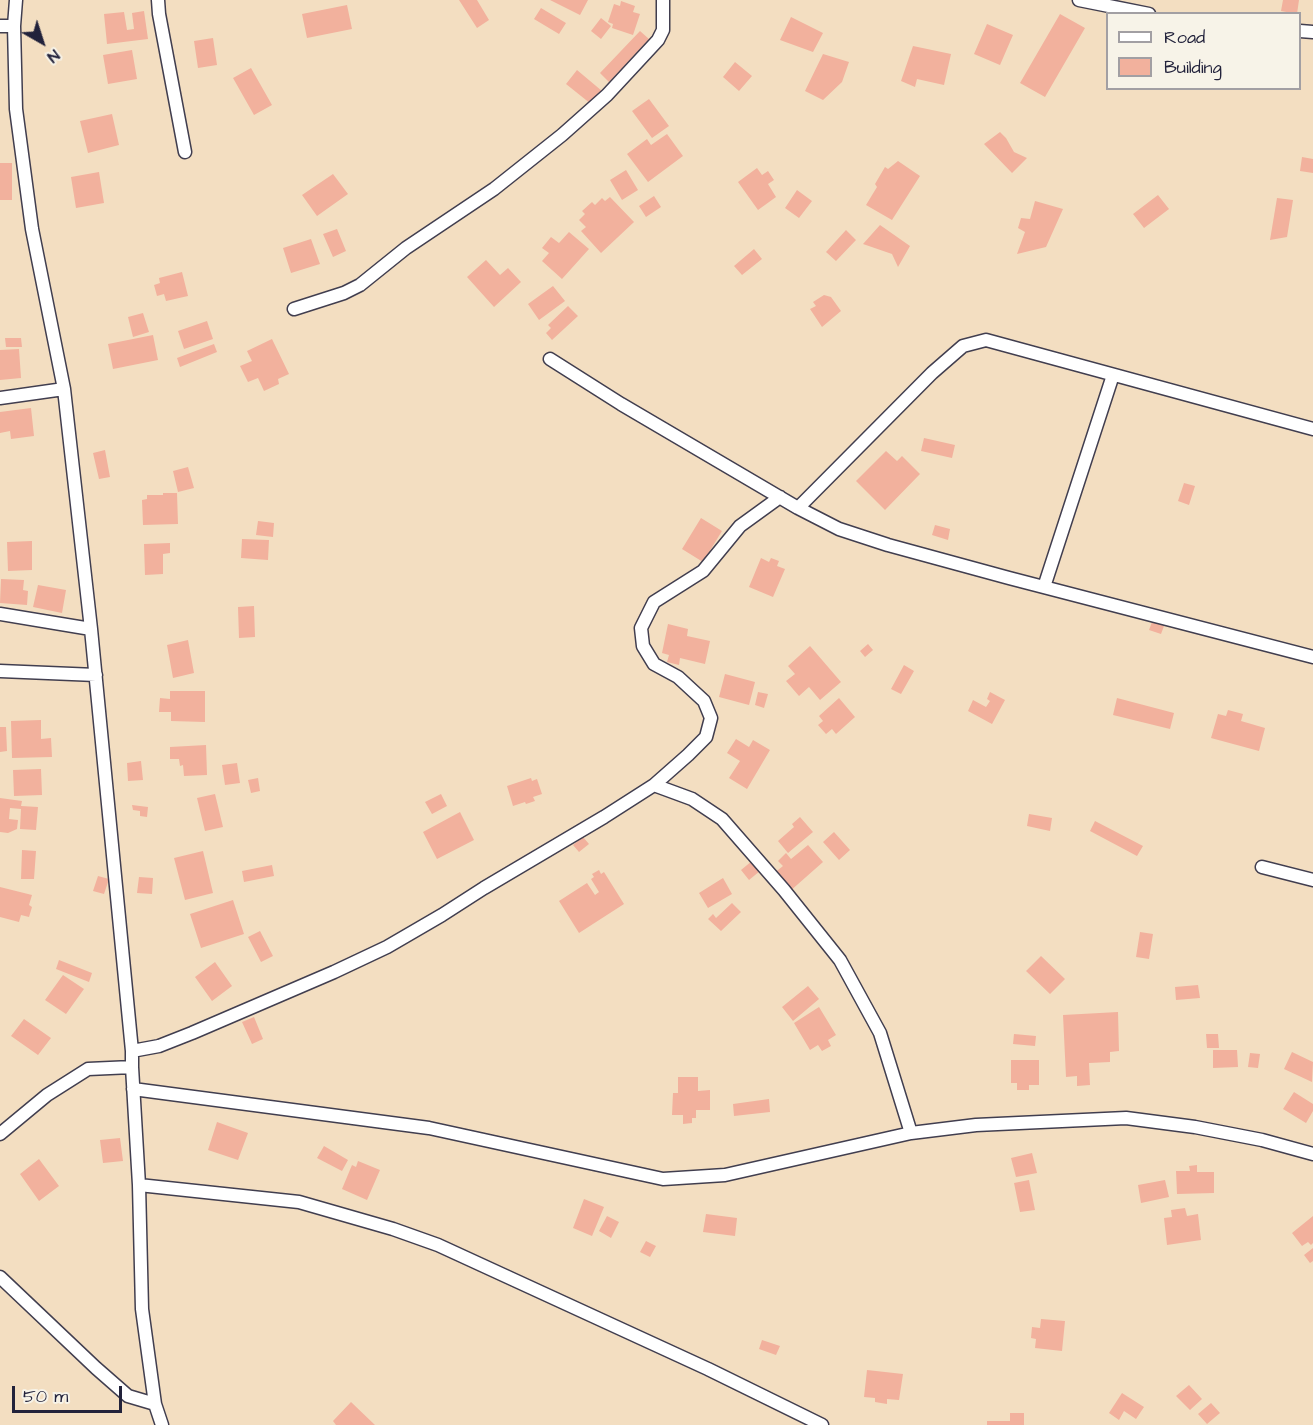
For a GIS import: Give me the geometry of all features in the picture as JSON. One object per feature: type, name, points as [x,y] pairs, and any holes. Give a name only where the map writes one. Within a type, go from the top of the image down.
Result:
[{"type":"street","points":[[16,0],[16,109],[32,229],[64,389],[91,629],[132,1051],[139,1185],[142,1309],[155,1404],[162,1425]]},
{"type":"street","points":[[158,0],[185,152]]},
{"type":"street","points":[[294,309],[344,293],[360,285],[406,248],[494,189],[562,135],[607,95],[658,40],[663,30],[663,0]]},
{"type":"street","points":[[1079,0],[1139,12]]},
{"type":"street","points":[[0,26],[15,26]]},
{"type":"street","points":[[798,508],[932,373],[963,346],[986,340],[1313,429]]},
{"type":"street","points":[[550,359],[780,498],[839,529],[888,545],[1313,657]]},
{"type":"street","points":[[1044,587],[1113,375]]},
{"type":"street","points":[[0,398],[64,389]]},
{"type":"street","points":[[132,1051],[159,1046],[192,1033],[387,947],[604,817],[654,785],[688,756],[706,737],[711,718],[704,701],[678,677],[654,664],[643,646],[641,628],[654,602],[703,571],[740,526],[780,498]]},
{"type":"street","points":[[0,614],[91,629]]},
{"type":"street","points":[[0,671],[96,675]]},
{"type":"street","points":[[654,785],[692,799],[722,819],[840,960],[880,1033],[911,1133]]},
{"type":"street","points":[[1262,867],[1313,880]]},
{"type":"street","points":[[0,1134],[47,1095],[88,1069],[132,1067]]},
{"type":"street","points":[[133,1089],[429,1128],[663,1179],[725,1175],[911,1133],[976,1125],[1126,1118],[1195,1127],[1262,1140],[1313,1154]]},
{"type":"street","points":[[139,1185],[299,1202],[393,1229],[448,1250],[708,1369],[822,1425]]},
{"type":"street","points":[[0,1277],[79,1353],[128,1396],[155,1404]]},
{"type":"building","points":[[459,0],[477,0],[489,20],[477,28]]},
{"type":"building","points":[[550,0],[588,0],[580,15]]},
{"type":"building","points":[[1283,0],[1299,0],[1297,12],[1281,11]]},
{"type":"building","points":[[621,1],[635,6],[633,12],[640,14],[633,35],[612,28],[613,24],[608,22],[614,4],[620,6]]},
{"type":"building","points":[[347,5],[352,29],[307,38],[302,14]]},
{"type":"building","points":[[541,8],[566,23],[559,34],[534,19]]},
{"type":"building","points":[[144,11],[148,39],[107,44],[104,14],[124,12],[127,30],[134,29],[132,13]]},
{"type":"building","points":[[1060,14],[1085,28],[1045,97],[1020,83]]},
{"type":"building","points":[[791,17],[823,33],[813,52],[780,40]]},
{"type":"building","points":[[601,18],[611,26],[601,39],[591,31]]},
{"type":"building","points":[[987,24],[1013,35],[1000,65],[974,54]]},
{"type":"building","points":[[640,31],[649,39],[609,82],[600,73]]},
{"type":"building","points":[[213,38],[217,65],[198,68],[194,41]]},
{"type":"building","points":[[913,46],[951,54],[944,85],[917,79],[915,87],[901,81]]},
{"type":"building","points":[[132,50],[137,79],[108,84],[103,55]]},
{"type":"building","points":[[823,54],[849,62],[842,82],[823,100],[805,91]]},
{"type":"building","points":[[735,62],[752,76],[739,91],[723,77]]},
{"type":"building","points":[[251,68],[272,105],[254,115],[233,78]]},
{"type":"building","points":[[577,70],[602,91],[591,104],[566,84]]},
{"type":"building","points":[[649,99],[669,126],[652,138],[632,111]]},
{"type":"building","points":[[112,114],[119,145],[88,153],[80,121]]},
{"type":"building","points":[[1000,132],[1014,152],[1027,158],[1012,173],[984,144]]},
{"type":"building","points":[[667,134],[683,156],[648,182],[627,154],[647,139],[651,145]]},
{"type":"building","points":[[1302,157],[1313,159],[1313,173],[1300,171]]},
{"type":"building","points":[[898,161],[920,176],[892,220],[866,205],[885,167],[888,169]]},
{"type":"building","points":[[0,163],[12,163],[12,200],[0,200]]},
{"type":"building","points":[[757,168],[762,175],[768,171],[774,180],[768,184],[776,197],[758,210],[738,182]]},
{"type":"building","points":[[626,170],[638,190],[622,200],[610,180]]},
{"type":"building","points":[[99,172],[104,203],[76,208],[71,177]]},
{"type":"building","points":[[333,174],[348,194],[317,216],[302,195]]},
{"type":"building","points":[[797,190],[812,201],[799,218],[785,208]]},
{"type":"building","points":[[1158,195],[1169,209],[1144,228],[1133,214]]},
{"type":"building","points":[[654,196],[661,207],[646,217],[639,206]]},
{"type":"building","points":[[610,197],[634,222],[601,253],[581,231],[586,227],[579,220],[585,214],[582,211],[592,202],[595,205],[602,198],[605,201]]},
{"type":"building","points":[[1277,198],[1293,200],[1287,237],[1270,240]]},
{"type":"building","points":[[1035,201],[1063,209],[1046,247],[1017,254],[1025,232],[1018,228],[1021,218],[1030,219]]},
{"type":"building","points":[[880,225],[910,246],[898,267],[892,254],[863,244]]},
{"type":"building","points":[[337,229],[346,251],[333,257],[323,234]]},
{"type":"building","points":[[846,230],[856,240],[836,261],[826,252]]},
{"type":"building","points":[[569,232],[589,249],[562,279],[542,261],[549,253],[542,248],[551,237],[559,243]]},
{"type":"building","points":[[311,239],[320,264],[291,273],[283,248]]},
{"type":"building","points":[[754,249],[762,259],[742,275],[734,266]]},
{"type":"building","points":[[486,260],[500,275],[508,268],[521,282],[494,307],[467,277]]},
{"type":"building","points":[[182,272],[188,296],[166,301],[164,294],[157,296],[154,285],[160,283],[159,278]]},
{"type":"building","points":[[553,286],[565,301],[539,320],[528,304]]},
{"type":"building","points":[[824,295],[831,297],[841,311],[822,327],[810,309],[816,306],[813,302]]},
{"type":"building","points":[[568,306],[578,316],[552,340],[546,333],[551,328],[548,325]]},
{"type":"building","points":[[143,313],[149,332],[133,337],[128,317]]},
{"type":"building","points":[[207,321],[213,339],[184,349],[178,331]]},
{"type":"building","points":[[153,335],[158,360],[113,369],[108,344]]},
{"type":"building","points":[[5,338],[21,338],[22,347],[6,347]]},
{"type":"building","points":[[272,339],[289,374],[278,379],[279,384],[264,391],[258,378],[248,382],[240,366],[252,361],[247,351]]},
{"type":"building","points":[[214,344],[217,352],[180,367],[177,358]]},
{"type":"building","points":[[19,349],[21,378],[0,380],[0,350]]},
{"type":"building","points":[[31,408],[34,436],[11,439],[10,431],[0,433],[0,412]]},
{"type":"building","points":[[924,438],[955,445],[952,458],[921,451]]},
{"type":"building","points":[[105,450],[110,477],[99,479],[93,453]]},
{"type":"building","points":[[886,451],[897,461],[902,456],[920,474],[885,510],[856,481]]},
{"type":"building","points":[[188,467],[194,488],[178,492],[173,471]]},
{"type":"building","points":[[1184,483],[1195,486],[1189,505],[1178,501]]},
{"type":"building","points":[[163,493],[177,493],[178,524],[143,525],[142,500],[147,499],[147,495],[163,495]]},
{"type":"building","points":[[701,518],[722,531],[703,562],[682,549]]},
{"type":"building","points":[[258,521],[274,523],[273,537],[256,535]]},
{"type":"building","points":[[935,525],[950,529],[948,540],[932,535]]},
{"type":"building","points":[[242,539],[269,540],[268,560],[241,558]]},
{"type":"building","points":[[32,541],[32,570],[8,571],[7,542]]},
{"type":"building","points":[[170,543],[170,553],[163,554],[163,574],[145,575],[144,544]]},
{"type":"building","points":[[761,558],[769,562],[771,558],[779,561],[777,566],[785,569],[773,597],[749,587]]},
{"type":"building","points":[[1,579],[24,580],[23,590],[28,591],[27,605],[0,603]]},
{"type":"building","points":[[38,585],[66,590],[62,613],[33,607]]},
{"type":"building","points":[[254,606],[255,637],[239,638],[238,607]]},
{"type":"building","points":[[1152,622],[1164,626],[1161,634],[1149,630]]},
{"type":"building","points":[[668,624],[688,629],[687,636],[710,641],[705,664],[680,658],[679,665],[667,662],[669,655],[662,653]]},
{"type":"building","points":[[188,640],[194,673],[173,678],[167,645]]},
{"type":"building","points":[[868,644],[873,650],[865,657],[860,651]]},
{"type":"building","points":[[810,646],[841,682],[820,700],[809,687],[799,696],[786,681],[795,674],[788,666]]},
{"type":"building","points":[[904,665],[914,671],[901,694],[891,689]]},
{"type":"building","points":[[725,674],[755,682],[749,705],[719,697]]},
{"type":"building","points":[[170,691],[205,691],[205,722],[171,721],[171,712],[159,712],[160,698],[170,699]]},
{"type":"building","points":[[758,692],[768,694],[764,708],[755,705]]},
{"type":"building","points":[[990,692],[1005,700],[992,724],[968,711],[973,700],[986,707],[990,701],[987,699]]},
{"type":"building","points":[[839,698],[855,717],[836,734],[832,729],[826,734],[818,725],[823,721],[819,716]]},
{"type":"building","points":[[1117,698],[1174,713],[1170,729],[1113,715]]},
{"type":"building","points":[[1228,710],[1243,714],[1241,721],[1265,728],[1259,751],[1211,738],[1218,714],[1226,716]]},
{"type":"building","points":[[41,720],[41,739],[51,738],[52,757],[12,758],[11,721]]},
{"type":"building","points":[[0,727],[6,727],[7,751],[0,752]]},
{"type":"building","points":[[736,739],[749,747],[753,740],[770,750],[747,789],[729,778],[740,761],[727,753]]},
{"type":"building","points":[[206,745],[207,775],[184,776],[183,765],[180,766],[179,759],[170,759],[170,747]]},
{"type":"building","points":[[141,761],[143,780],[128,781],[127,763]]},
{"type":"building","points":[[237,763],[240,783],[225,785],[222,765]]},
{"type":"building","points":[[41,769],[42,795],[14,796],[13,770]]},
{"type":"building","points":[[258,778],[260,791],[251,793],[248,780]]},
{"type":"building","points":[[531,778],[532,781],[537,779],[542,794],[533,797],[535,801],[513,806],[507,786]]},
{"type":"building","points":[[215,794],[223,827],[205,831],[197,798]]},
{"type":"building","points":[[441,794],[447,806],[432,814],[425,802]]},
{"type":"building","points":[[0,798],[22,801],[21,806],[38,807],[36,830],[20,829],[21,809],[10,808],[9,819],[18,820],[17,829],[8,833],[0,832]]},
{"type":"building","points":[[132,805],[148,807],[147,817],[140,816],[140,811],[133,810]]},
{"type":"building","points":[[460,812],[474,840],[437,859],[423,832]]},
{"type":"building","points":[[1029,814],[1052,818],[1050,831],[1027,826]]},
{"type":"building","points":[[800,817],[813,832],[788,853],[778,841],[794,827],[792,824]]},
{"type":"building","points":[[1095,821],[1143,846],[1137,856],[1090,831]]},
{"type":"building","points":[[834,832],[850,850],[839,860],[823,842]]},
{"type":"building","points":[[583,837],[589,844],[579,852],[573,845]]},
{"type":"building","points":[[808,845],[823,862],[789,892],[773,874],[783,866],[778,861],[786,853],[791,859]]},
{"type":"building","points":[[22,850],[36,851],[34,879],[21,879]]},
{"type":"building","points":[[203,851],[213,893],[185,900],[174,858]]},
{"type":"building","points":[[752,861],[760,871],[749,880],[741,870]]},
{"type":"building","points":[[272,865],[274,876],[244,882],[242,871]]},
{"type":"building","points":[[599,870],[601,874],[604,872],[624,904],[579,933],[559,901],[587,883],[595,895],[599,892],[591,879],[594,877],[592,874]]},
{"type":"building","points":[[98,876],[109,879],[104,894],[93,891]]},
{"type":"building","points":[[139,877],[153,878],[152,894],[137,893]]},
{"type":"building","points":[[723,878],[732,894],[708,908],[699,893]]},
{"type":"building","points":[[0,887],[32,895],[29,917],[21,915],[19,922],[0,917]]},
{"type":"building","points":[[233,900],[244,934],[201,948],[190,914]]},
{"type":"building","points":[[732,903],[741,912],[721,931],[708,919],[713,914],[716,918]]},
{"type":"building","points":[[260,931],[273,956],[261,962],[248,937]]},
{"type":"building","points":[[1140,932],[1153,934],[1149,959],[1136,957]]},
{"type":"building","points":[[1041,956],[1065,979],[1050,994],[1026,971]]},
{"type":"building","points":[[59,960],[92,973],[89,982],[56,969]]},
{"type":"building","points":[[215,962],[232,986],[212,1001],[195,977]]},
{"type":"building","points":[[63,975],[84,989],[66,1014],[45,1000]]},
{"type":"building","points":[[1198,985],[1200,998],[1176,1000],[1175,987]]},
{"type":"building","points":[[808,986],[819,999],[793,1021],[782,1007]]},
{"type":"building","points":[[819,1007],[836,1035],[828,1040],[831,1046],[822,1051],[818,1045],[810,1050],[794,1023]]},
{"type":"building","points":[[1118,1012],[1119,1051],[1110,1052],[1110,1062],[1089,1063],[1090,1085],[1077,1086],[1077,1076],[1066,1077],[1063,1015]]},
{"type":"building","points":[[254,1017],[263,1039],[252,1044],[242,1022]]},
{"type":"building","points":[[24,1019],[51,1038],[38,1055],[11,1036]]},
{"type":"building","points":[[1014,1034],[1036,1036],[1035,1046],[1013,1044]]},
{"type":"building","points":[[1206,1034],[1218,1034],[1219,1048],[1207,1048]]},
{"type":"building","points":[[1213,1050],[1237,1050],[1238,1067],[1213,1068]]},
{"type":"building","points":[[1292,1052],[1313,1062],[1312,1082],[1284,1069]]},
{"type":"building","points":[[1250,1053],[1260,1054],[1258,1068],[1248,1067]]},
{"type":"building","points":[[1011,1060],[1039,1060],[1039,1085],[1029,1085],[1029,1090],[1017,1090],[1017,1083],[1011,1083]]},
{"type":"building","points":[[678,1077],[698,1077],[698,1091],[710,1090],[710,1110],[696,1110],[696,1118],[692,1118],[692,1123],[683,1124],[683,1115],[672,1115],[673,1093],[678,1093]]},
{"type":"building","points":[[1294,1092],[1313,1104],[1313,1111],[1306,1123],[1283,1109]]},
{"type":"building","points":[[769,1099],[770,1112],[734,1116],[733,1104]]},
{"type":"building","points":[[217,1122],[248,1133],[238,1160],[208,1150]]},
{"type":"building","points":[[120,1138],[123,1161],[103,1163],[100,1140]]},
{"type":"building","points":[[324,1146],[348,1160],[342,1171],[317,1158]]},
{"type":"building","points":[[1032,1153],[1037,1173],[1016,1177],[1011,1158]]},
{"type":"building","points":[[39,1159],[59,1186],[39,1201],[20,1174]]},
{"type":"building","points":[[358,1161],[380,1170],[367,1200],[342,1189],[352,1165],[356,1167]]},
{"type":"building","points":[[1197,1165],[1197,1172],[1214,1172],[1214,1193],[1177,1194],[1176,1171],[1190,1171],[1189,1166]]},
{"type":"building","points":[[1029,1180],[1035,1210],[1020,1212],[1014,1183]]},
{"type":"building","points":[[1165,1180],[1169,1197],[1141,1203],[1138,1185]]},
{"type":"building","points":[[584,1199],[604,1207],[592,1236],[573,1228]]},
{"type":"building","points":[[1185,1208],[1187,1216],[1198,1214],[1201,1240],[1167,1245],[1164,1218],[1172,1217],[1171,1210]]},
{"type":"building","points":[[706,1214],[737,1218],[735,1236],[703,1232]]},
{"type":"building","points":[[607,1216],[619,1222],[611,1238],[599,1231]]},
{"type":"building","points":[[1313,1216],[1313,1243],[1311,1245],[1308,1242],[1302,1246],[1292,1233]]},
{"type":"building","points":[[646,1241],[656,1246],[650,1257],[640,1252]]},
{"type":"building","points":[[1313,1248],[1313,1261],[1310,1263],[1304,1255]]},
{"type":"building","points":[[1041,1319],[1065,1321],[1062,1351],[1035,1348],[1036,1339],[1031,1338],[1032,1327],[1040,1328]]},
{"type":"building","points":[[762,1340],[780,1346],[776,1355],[759,1349]]},
{"type":"building","points":[[867,1370],[903,1374],[899,1400],[887,1399],[887,1404],[875,1402],[875,1398],[864,1397]]},
{"type":"building","points":[[1189,1385],[1202,1399],[1190,1410],[1176,1396]]},
{"type":"building","points":[[1122,1393],[1144,1407],[1136,1419],[1124,1411],[1119,1420],[1109,1413]]},
{"type":"building","points":[[351,1402],[375,1425],[336,1425],[333,1421]]},
{"type":"building","points":[[1211,1403],[1220,1413],[1207,1424],[1198,1414]]},
{"type":"building","points":[[1010,1413],[1024,1413],[1024,1425],[987,1425],[987,1421],[1010,1421]]}]
